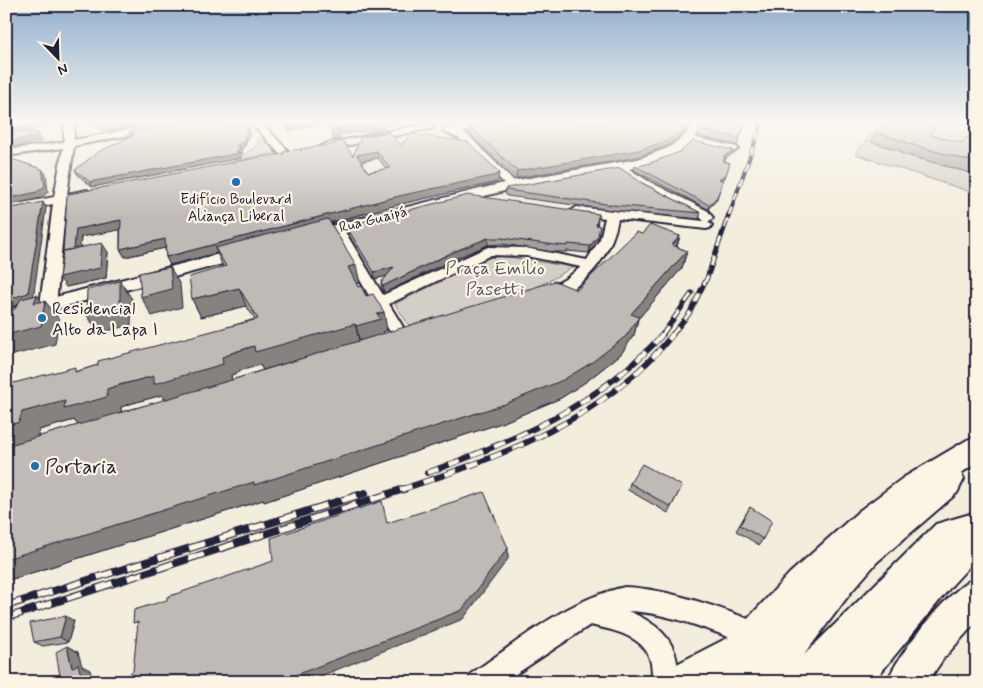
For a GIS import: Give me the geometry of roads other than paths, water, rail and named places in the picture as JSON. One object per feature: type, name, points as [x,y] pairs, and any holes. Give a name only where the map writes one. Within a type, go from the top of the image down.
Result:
[{"type":"highway","points":[[719,682],[751,642],[829,559],[895,501],[968,453]]},
{"type":"highway","points":[[760,682],[858,558],[946,484],[968,453]]},
{"type":"highway","points":[[804,682],[947,535],[977,527]]},
{"type":"highway","points":[[848,682],[941,572],[977,535]]},
{"type":"highway","points":[[891,682],[930,646],[977,594]]},
{"type":"highway","points":[[682,682],[751,642]]},
{"type":"highway","points":[[906,682],[930,646]]},
{"type":"main road","name":"Rua Guaipá","points":[[289,241],[512,185],[641,163],[665,154]]},
{"type":"main road","points":[[6,316],[261,248]]},
{"type":"street","points":[[48,305],[60,199],[67,154]]},
{"type":"street","points":[[483,154],[512,185]]},
{"type":"street","points":[[564,209],[612,216],[706,222],[704,214],[646,184],[621,167]]},
{"type":"street","points":[[6,210],[99,192]]},
{"type":"street","points":[[468,196],[505,201]]},
{"type":"street","points":[[530,302],[577,279],[591,265],[604,246],[612,216]]},
{"type":"street","points":[[336,228],[403,340]]},
{"type":"street","points":[[380,302],[488,251],[501,249],[591,265]]},
{"type":"street","points":[[384,346],[422,334]]},
{"type":"street","points":[[481,682],[588,612],[612,600],[626,598],[646,600],[751,642]]},
{"type":"street","points":[[588,612],[626,621],[645,631],[656,644],[665,662],[664,682]]},
{"type":"railway","points":[[729,215],[751,154]]},
{"type":"railway","points":[[672,335],[689,314],[707,278],[729,214]]},
{"type":"railway","points":[[662,335],[692,293]]},
{"type":"railway","points":[[400,490],[475,464],[549,432],[584,412],[616,390],[646,364],[673,334]]},
{"type":"railway","points":[[427,473],[524,434],[583,401],[638,359],[662,335]]},
{"type":"railway","points":[[6,618],[404,489]]},
{"type":"railway","points":[[6,606],[365,493]]},
{"type":"place","name":"Edifício Boulevard Aliança Liberal","points":[[236,182]]},
{"type":"place","name":"Residencial Alto da Lapa I","points":[[42,318]]},
{"type":"place","name":"Portaria","points":[[35,466]]},
{"type":"park label","name":"Praça Emílio Pasetti","points":[[495,278]]}]
